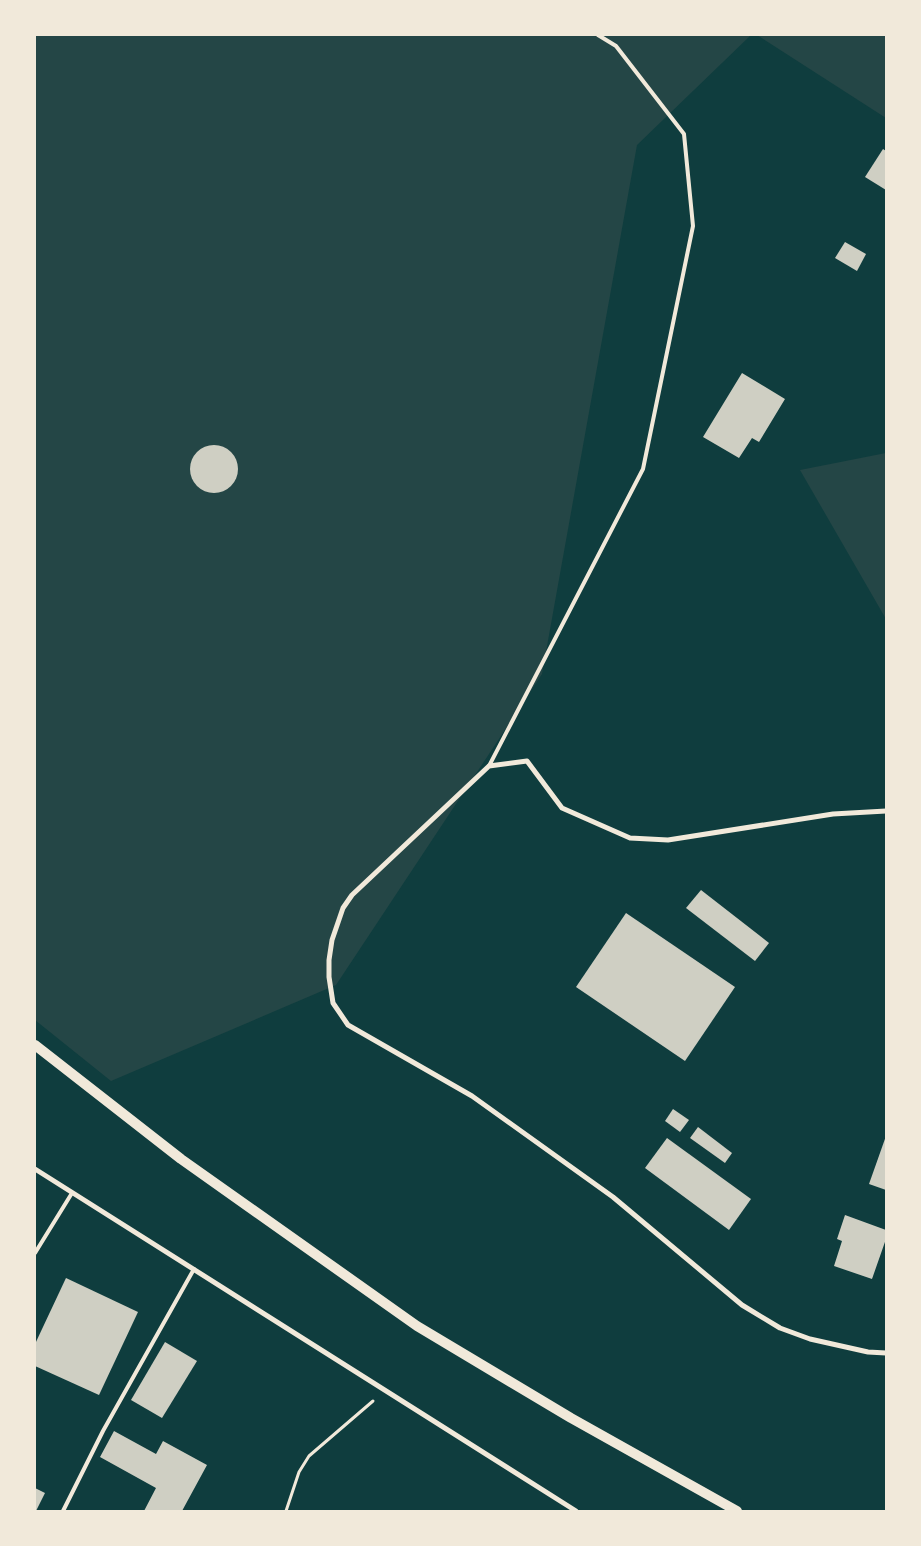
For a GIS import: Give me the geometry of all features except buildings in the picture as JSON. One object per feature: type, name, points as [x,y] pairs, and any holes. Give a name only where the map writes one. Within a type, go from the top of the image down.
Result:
[{"type":"main road","points":[[35,1045],[181,1159],[342,1275],[417,1326],[571,1418],[737,1511]]},
{"type":"street","points":[[886,810],[833,814],[668,840],[630,838],[562,808],[527,761],[489,766],[366,881],[343,908],[332,940],[329,960],[329,977],[334,1003],[340,1016],[359,1032],[480,1101],[613,1197],[742,1305],[780,1328],[810,1339],[868,1352],[886,1353]]},
{"type":"street","points":[[35,1169],[576,1511]]},
{"type":"lane","points":[[489,766],[643,469],[693,226],[684,134],[616,46],[598,35]]},
{"type":"lane","points":[[35,1253],[72,1193]]},
{"type":"lane","points":[[63,1511],[103,1431],[194,1270]]},
{"type":"path","points":[[286,1511],[299,1472],[309,1456],[387,1390]]},
{"type":"shaded area","points":[[35,35],[751,35],[637,145],[542,674],[336,985],[111,1081],[35,1020]]},
{"type":"shaded area","points":[[757,35],[886,35],[886,118]]},
{"type":"shaded area","points":[[886,453],[886,619],[800,470]]}]
